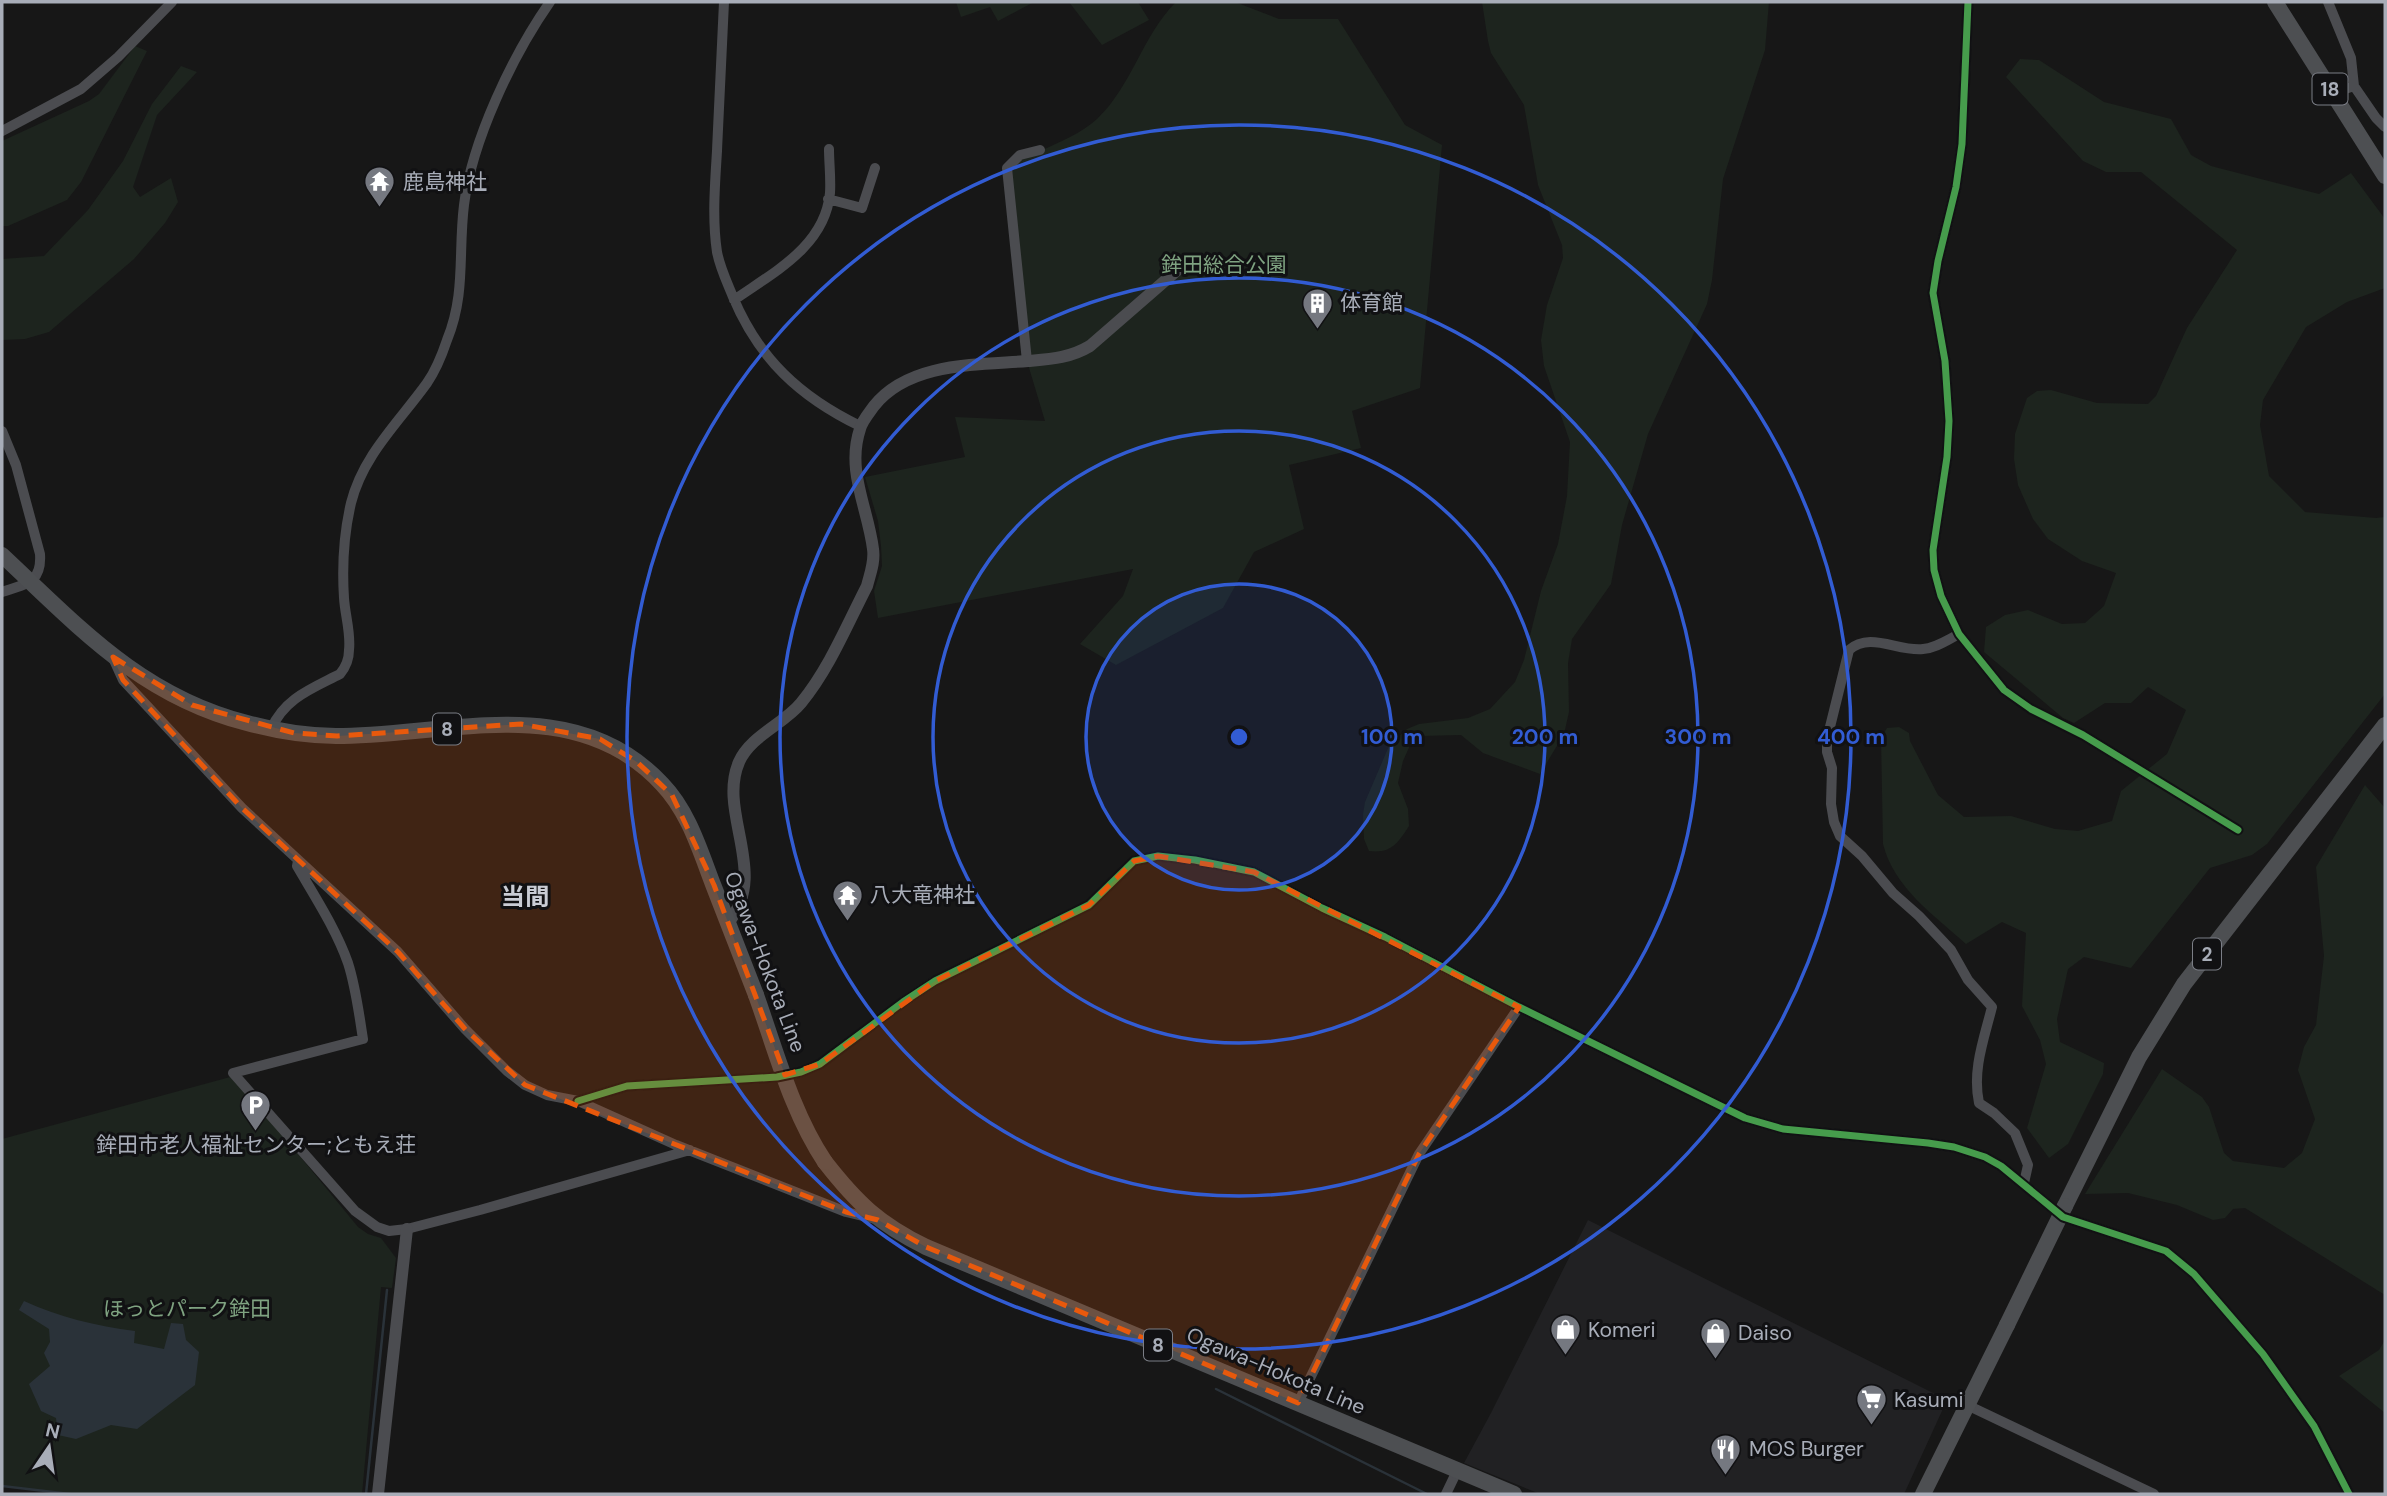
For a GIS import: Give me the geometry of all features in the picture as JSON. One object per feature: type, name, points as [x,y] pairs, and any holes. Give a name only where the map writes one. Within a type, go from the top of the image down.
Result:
[{"type":"main road","name":"18","points":[[2275,2],[2385,176]]},
{"type":"main road","name":"Ogawa-Hokota Line","points":[[2,555],[113,657],[150,683],[213,713],[271,729],[317,735],[521,724],[570,730],[600,739],[643,766],[672,795],[690,826],[809,1137],[825,1162],[853,1196],[878,1220],[926,1247],[1514,1494]]},
{"type":"main road","name":"2","points":[[1923,1494],[2139,1057],[2172,1002],[2210,949],[2385,725]]},
{"type":"street","points":[[2,131],[81,89],[118,57],[172,2]]},
{"type":"street","points":[[271,729],[278,713],[286,705],[340,674],[344,669],[349,652],[344,599],[346,539],[357,483],[370,458],[428,382],[443,352],[459,305],[465,200],[481,140],[514,58],[550,2]]},
{"type":"street","points":[[724,2],[715,218],[720,267],[752,337],[782,373],[804,394],[830,412],[860,426]]},
{"type":"street","points":[[1968,2],[1962,144],[1956,187],[1933,293],[1945,361],[1949,421],[1947,457],[1933,550],[1934,570],[1941,596],[1959,634],[2004,690],[2031,709],[2084,735],[2238,830]]},
{"type":"street","points":[[2328,2],[2351,58],[2354,86],[2385,127]]},
{"type":"street","points":[[2333,93],[2354,86]]},
{"type":"street","points":[[734,300],[789,261],[807,246],[817,231],[828,199],[829,149]]},
{"type":"street","points":[[1027,361],[1007,168],[1020,155],[1040,150]]},
{"type":"street","points":[[828,199],[862,208],[875,168]]},
{"type":"street","points":[[728,923],[740,904],[745,864],[733,794],[739,762],[745,751],[790,716],[816,682],[867,586],[872,569],[873,551],[856,477],[855,456],[860,426],[892,387],[939,370],[1075,355],[1090,346],[1182,266]]},
{"type":"street","points":[[2,431],[16,465],[40,554],[41,569],[38,575],[29,581],[2,592]]},
{"type":"street","points":[[1959,634],[1926,649],[1908,649],[1867,640],[1849,650],[1827,739],[1832,768],[1830,804],[1840,836],[1951,950],[1968,980],[1992,1007],[1978,1058],[1975,1087],[1979,1103],[1994,1113],[2014,1133],[2028,1165],[2025,1183]]},
{"type":"street","points":[[113,657],[123,680],[242,808],[398,952],[448,1012],[507,1071],[535,1091],[578,1101],[690,1150],[846,1212],[878,1220]]},
{"type":"street","points":[[578,1101],[627,1086],[776,1077],[801,1072],[820,1064],[935,981],[1089,905],[1133,861],[1158,856],[1195,860],[1254,872],[1745,1118],[1783,1129],[1954,1147],[1984,1157],[2025,1183],[2063,1217],[2166,1251],[2182,1262],[2263,1354],[2314,1426],[2349,1494]]},
{"type":"street","points":[[298,861],[297,866],[326,915],[347,961],[354,984],[363,1039],[233,1073],[355,1211],[377,1227],[389,1231],[407,1229],[690,1150]]},
{"type":"street","points":[[1298,1404],[1419,1154],[1519,1007]]},
{"type":"street","points":[[378,1494],[407,1229]]},
{"type":"street","points":[[1967,1405],[2154,1494]]},
{"type":"street","points":[[1446,1494],[1457,1471]]},
{"type":"highlighted area","points":[[113,657],[192,705],[294,733],[337,736],[521,724],[600,739],[637,762],[672,795],[714,885],[785,1075],[820,1064],[935,981],[1089,905],[1134,861],[1158,856],[1254,872],[1519,1007],[1419,1154],[1298,1403],[926,1247],[878,1220],[846,1212],[525,1085],[465,1029],[398,952],[242,808],[123,680]]},
{"type":"shaded area","points":[[1588,1220],[1947,1400],[1904,1494],[1540,1494],[1464,1463]]},
{"type":"shaded area","points":[[24,1301],[78,1320],[135,1331],[134,1343],[164,1349],[171,1323],[183,1324],[186,1340],[199,1352],[195,1385],[137,1429],[111,1425],[76,1439],[58,1435],[56,1418],[41,1411],[29,1384],[50,1366],[44,1353],[50,1342],[49,1329],[19,1310]]},
{"type":"green space","points":[[956,2],[1034,2],[998,21],[990,7],[961,17]]},
{"type":"green space","points":[[1069,2],[1138,2],[1149,20],[1102,45]]},
{"type":"green space","name":"鉾田総合公園","points":[[1176,2],[1235,2],[1279,19],[1338,19],[1405,125],[1442,145],[1420,388],[1352,411],[1361,448],[1289,465],[1304,529],[1254,552],[1223,608],[1116,665],[1080,644],[1123,596],[1133,569],[878,618],[874,591],[882,566],[881,546],[878,521],[865,477],[965,457],[955,417],[1045,421],[1027,361],[1007,168],[1018,160],[1070,137],[1097,119],[1119,92],[1154,30]]},
{"type":"green space","points":[[1482,2],[1769,2],[1765,50],[1723,179],[1707,304],[1648,434],[1622,525],[1611,584],[1572,639],[1568,663],[1569,712],[1564,734],[1540,774],[1483,753],[1461,735],[1420,736],[1411,743],[1398,783],[1408,809],[1409,826],[1393,846],[1383,851],[1369,851],[1364,839],[1365,802],[1389,746],[1407,729],[1419,724],[1468,718],[1490,709],[1515,682],[1524,660],[1541,591],[1558,544],[1567,496],[1570,442],[1544,366],[1541,340],[1547,305],[1563,258],[1562,245],[1538,185],[1524,105],[1491,53]]},
{"type":"green space","points":[[135,46],[147,51],[81,182],[67,200],[8,226],[2,226],[2,141],[99,94]]},
{"type":"green space","points":[[2020,59],[2039,60],[2104,102],[2171,119],[2191,155],[2211,166],[2319,194],[2351,173],[2385,219],[2385,288],[2347,302],[2306,327],[2263,400],[2260,425],[2269,476],[2305,512],[2385,517],[2385,694],[2267,844],[2252,855],[2210,868],[2131,968],[2084,957],[2068,969],[2057,1019],[2060,1042],[2104,1063],[2103,1074],[2068,1144],[2049,1158],[2027,1128],[2046,1064],[2040,1040],[2022,1006],[2026,933],[2002,922],[1966,944],[1917,900],[1896,874],[1883,844],[1881,738],[1887,728],[1899,727],[1909,733],[1910,741],[1938,795],[1964,817],[2011,816],[2055,829],[2078,831],[2112,821],[2121,791],[2167,754],[2186,710],[2148,687],[2131,703],[2105,703],[2074,723],[2063,718],[1984,652],[1986,627],[2005,615],[2028,610],[2062,624],[2085,623],[2104,606],[2116,573],[2082,561],[2048,539],[2033,519],[2018,485],[2014,459],[2015,434],[2027,398],[2037,391],[2051,390],[2097,403],[2148,404],[2156,396],[2187,328],[2237,250],[2141,172],[2106,172],[2083,161],[2006,77]]},
{"type":"green space","points":[[181,66],[197,72],[157,115],[133,187],[140,197],[171,178],[178,202],[165,223],[134,259],[49,332],[25,339],[2,340],[2,259],[44,256],[88,210],[123,161],[152,104]]},
{"type":"green space","points":[[2365,785],[2385,808],[2385,1295],[2245,1208],[2233,1209],[2225,1218],[2213,1220],[2177,1205],[2128,1193],[2085,1194],[2162,1069],[2202,1097],[2209,1107],[2224,1153],[2233,1161],[2284,1168],[2302,1153],[2315,1119],[2298,1070],[2304,1047],[2316,1025],[2324,956],[2316,867]]},
{"type":"green space","name":"ほっとパーク鉾田","points":[[234,1076],[358,1227],[381,1238],[396,1258],[392,1288],[381,1287],[362,1494],[72,1494],[2,1486],[2,1139]]},
{"type":"green space","points":[[2385,1340],[2385,1413],[2339,1376],[2379,1350]]},
{"type":"waterway","points":[[366,1494],[387,1290]]},
{"type":"waterway","points":[[1216,1389],[1427,1494]]},
{"type":"waterway","points":[[2,1486],[70,1494]]},
{"type":"cycle path","points":[[1968,2],[1962,144],[1956,187],[1933,293],[1945,361],[1949,421],[1947,457],[1933,550],[1934,570],[1941,596],[1959,634],[2004,690],[2031,709],[2083,735],[2238,830]]},
{"type":"cycle path","points":[[578,1101],[627,1086],[777,1077],[801,1072],[820,1064],[935,981],[1089,905],[1134,861],[1158,856],[1195,860],[1254,872],[1745,1118],[1783,1129],[1954,1147],[1985,1157],[2001,1166],[2063,1217],[2166,1251],[2194,1274],[2263,1354],[2314,1426],[2349,1494]]},
{"type":"place","name":"鹿島神社","points":[[380,209]]},
{"type":"place","name":"体育館","points":[[1317,330]]},
{"type":"place","name":"八大竜神社","points":[[847,922]]},
{"type":"place","name":"鉾田市老人福祉センター;ともえ荘","points":[[256,1132]]},
{"type":"place","name":"Komeri","points":[[1565,1357]]},
{"type":"place","name":"Daiso","points":[[1715,1360]]},
{"type":"place","name":"Kasumi","points":[[1871,1427]]},
{"type":"place","name":"MOS Burger","points":[[1726,1476]]},
{"type":"district","name":"当間","points":[[525,897]]}]
